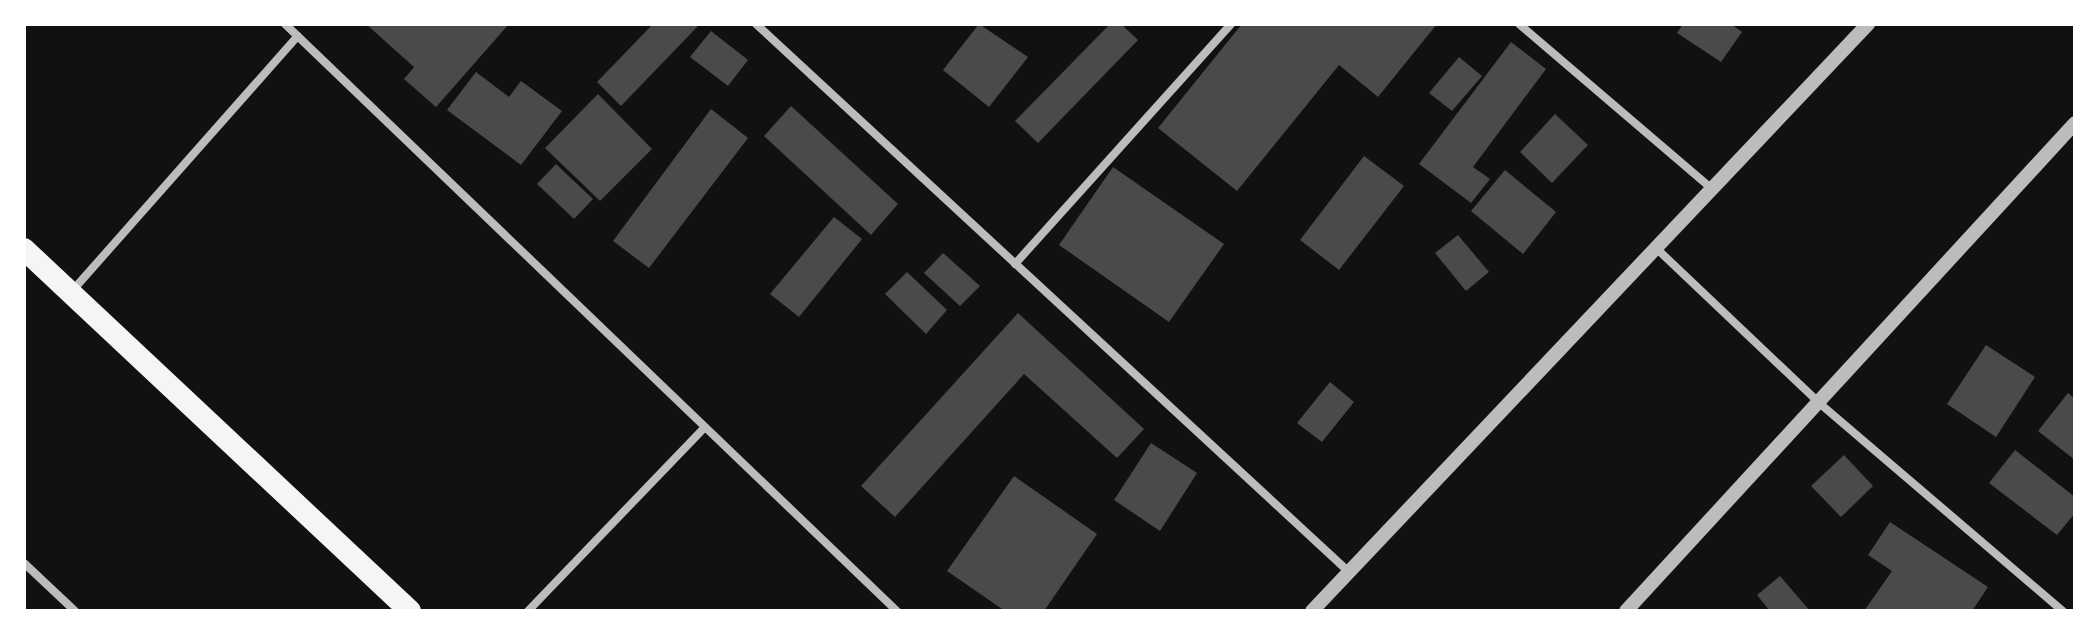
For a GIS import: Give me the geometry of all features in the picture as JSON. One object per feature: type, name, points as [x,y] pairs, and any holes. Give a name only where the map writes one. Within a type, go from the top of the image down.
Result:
[{"type":"highway","points":[[24,249],[410,611]]},
{"type":"street","points":[[285,24],[897,611]]},
{"type":"street","points":[[756,24],[1349,572]]},
{"type":"street","points":[[1015,264],[1231,24]]},
{"type":"street","points":[[1519,24],[1712,189]]},
{"type":"street","points":[[1312,611],[1868,24]]},
{"type":"street","points":[[71,293],[298,36]]},
{"type":"street","points":[[1626,611],[2075,123]]},
{"type":"street","points":[[1656,248],[1818,402],[2063,611]]},
{"type":"street","points":[[528,611],[705,427]]},
{"type":"street","points":[[24,563],[75,611]]},
{"type":"building","points":[[366,24],[509,24],[436,107],[404,79],[414,67]]},
{"type":"building","points":[[653,24],[700,24],[621,106],[597,82]]},
{"type":"building","points":[[979,24],[1028,57],[989,107],[943,70]]},
{"type":"building","points":[[1110,24],[1121,24],[1138,40],[1038,143],[1015,121]]},
{"type":"building","points":[[1242,24],[1437,24],[1378,97],[1339,65],[1237,191],[1158,128]]},
{"type":"building","points":[[1683,24],[1731,24],[1742,32],[1721,62],[1677,33]]},
{"type":"building","points":[[711,31],[748,60],[728,86],[690,57]]},
{"type":"building","points":[[1511,42],[1546,69],[1473,167],[1490,179],[1471,203],[1419,164]]},
{"type":"building","points":[[1459,57],[1482,76],[1452,111],[1429,93]]},
{"type":"building","points":[[476,72],[509,97],[521,81],[562,111],[521,165],[447,110]]},
{"type":"building","points":[[598,94],[652,149],[600,201],[545,148]]},
{"type":"building","points":[[791,106],[898,204],[871,235],[764,136]]},
{"type":"building","points":[[711,109],[748,138],[649,268],[613,241]]},
{"type":"building","points":[[1555,114],[1588,145],[1552,183],[1520,152]]},
{"type":"building","points":[[1364,156],[1404,186],[1339,270],[1300,240]]},
{"type":"building","points":[[556,164],[593,199],[574,219],[537,184]]},
{"type":"building","points":[[1113,167],[1224,244],[1169,322],[1059,245]]},
{"type":"building","points":[[1505,170],[1556,212],[1523,254],[1471,211]]},
{"type":"building","points":[[834,217],[862,239],[799,317],[770,294]]},
{"type":"building","points":[[1458,235],[1489,272],[1466,291],[1435,253]]},
{"type":"building","points":[[943,253],[980,286],[960,306],[924,273]]},
{"type":"building","points":[[907,272],[947,310],[926,334],[885,294]]},
{"type":"building","points":[[1018,313],[1144,429],[1117,458],[1024,374],[895,517],[861,486]]},
{"type":"building","points":[[1986,345],[2035,377],[1996,437],[1947,404]]},
{"type":"building","points":[[1330,382],[1354,402],[1322,442],[1297,423]]},
{"type":"building","points":[[2068,393],[2075,399],[2075,460],[2038,431]]},
{"type":"building","points":[[1151,443],[1197,473],[1160,531],[1114,500]]},
{"type":"building","points":[[2015,450],[2075,497],[2075,513],[2057,535],[1989,483]]},
{"type":"building","points":[[1844,455],[1873,486],[1841,517],[1811,486]]},
{"type":"building","points":[[1014,476],[1097,534],[1044,611],[1005,611],[947,571]]},
{"type":"building","points":[[1890,522],[1988,587],[1972,611],[1864,611],[1892,571],[1868,555]]},
{"type":"building","points":[[1780,576],[1810,611],[1770,611],[1757,595]]}]
